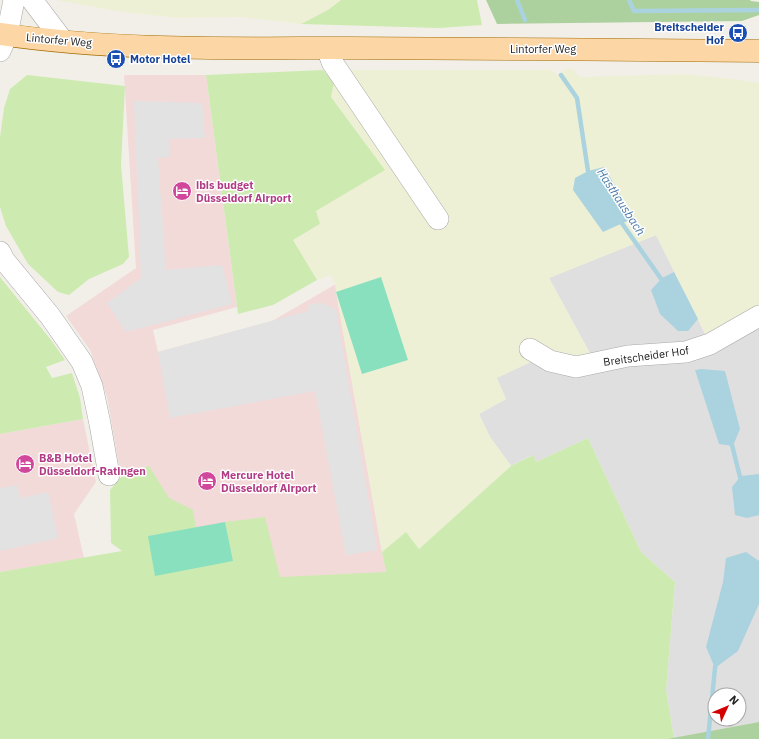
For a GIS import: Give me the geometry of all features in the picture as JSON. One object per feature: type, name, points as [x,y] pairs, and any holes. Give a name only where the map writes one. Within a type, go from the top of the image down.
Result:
[{"type":"main road","name":"Lintorfer Weg","points":[[2,40],[63,41],[116,45],[210,48],[759,50]]},
{"type":"street","points":[[2,40],[14,0]]},
{"type":"street","points":[[32,0],[63,41]]},
{"type":"street","points":[[327,48],[332,62],[438,219]]},
{"type":"street","points":[[0,252],[4,260],[50,316],[82,362],[92,386],[109,475]]},
{"type":"street","name":"Breitscheider Hof","points":[[530,349],[550,360],[576,367],[628,356],[686,352],[710,344],[759,316]]},
{"type":"shaded area","points":[[124,75],[206,75],[237,307],[153,330],[158,352],[272,321],[336,284],[336,292],[389,587],[148,628],[107,397],[90,350],[66,316],[136,268]]},
{"type":"shaded area","points":[[134,101],[202,103],[205,138],[169,139],[170,157],[158,158],[166,270],[222,265],[232,304],[126,332],[107,303],[141,278]]},
{"type":"shaded area","points":[[656,235],[712,348],[759,321],[759,722],[747,724],[747,687],[707,687],[707,727],[732,727],[674,738],[666,690],[675,582],[641,552],[588,438],[536,462],[532,455],[511,466],[490,437],[479,414],[506,399],[496,378],[537,359],[598,368],[549,278]]},
{"type":"shaded area","points":[[322,303],[336,310],[377,550],[346,555],[315,391],[170,418],[158,352],[308,311],[310,304]]},
{"type":"shaded area","points":[[83,419],[96,482],[74,514],[84,558],[0,572],[0,434]]},
{"type":"shaded area","points":[[17,485],[20,498],[48,492],[58,538],[0,551],[0,488]]},
{"type":"green space","points":[[56,0],[341,0],[328,10],[301,24],[240,17],[179,18],[123,12]]},
{"type":"green space","points":[[341,0],[477,0],[482,25],[439,28],[301,24],[328,10]]},
{"type":"green space","points":[[486,0],[750,0],[759,2],[759,15],[742,21],[497,24]]},
{"type":"green space","points":[[565,69],[574,69],[579,77],[684,74],[759,83],[759,307],[707,337],[656,235],[549,278],[598,368],[537,359],[497,378],[506,399],[479,414],[490,437],[511,466],[419,549],[406,532],[382,552],[335,284],[331,275],[317,280],[293,240],[320,224],[315,211],[385,170],[331,97],[334,83],[323,70],[552,70],[558,76]]},
{"type":"green space","points":[[323,70],[334,83],[331,97],[385,170],[316,211],[320,224],[293,240],[317,280],[273,305],[238,314],[206,75]]},
{"type":"green space","points":[[27,75],[125,86],[121,165],[129,257],[123,264],[89,279],[69,295],[58,292],[28,264],[6,226],[0,207],[0,137],[4,108],[10,89]]},
{"type":"green space","points":[[0,277],[51,340],[65,360],[46,367],[52,378],[72,373],[80,398],[83,419],[0,434]]},
{"type":"green space","points":[[381,277],[408,360],[362,374],[336,292]]},
{"type":"green space","points":[[588,438],[641,552],[675,582],[666,690],[674,738],[0,739],[0,572],[122,551],[111,543],[110,490],[120,478],[149,466],[169,498],[193,510],[196,528],[148,536],[233,561],[225,522],[265,517],[280,577],[386,572],[382,552],[406,532],[419,549],[511,466],[533,455],[536,462]]},
{"type":"green space","points":[[225,522],[233,561],[155,576],[148,536]]},
{"type":"green space","points":[[759,722],[759,739],[667,739],[732,727],[747,727],[747,724]]},
{"type":"water","points":[[604,167],[634,218],[603,232],[573,190],[575,178],[588,171]]},
{"type":"water","points":[[674,272],[698,319],[688,331],[678,331],[660,314],[651,290],[662,278]]},
{"type":"water","points":[[695,370],[725,371],[740,429],[733,446],[719,444]]},
{"type":"water","points":[[759,474],[759,515],[747,518],[735,515],[732,487],[741,476]]},
{"type":"water","points":[[746,552],[759,561],[759,604],[738,651],[715,668],[706,647],[723,582],[726,558]]},
{"type":"waterway","name":"Hasthausbach","points":[[517,0],[525,20]]},
{"type":"waterway","points":[[629,0],[634,11],[759,10]]},
{"type":"waterway","name":"Hasthausbach","points":[[561,75],[577,98],[588,171],[591,175]]},
{"type":"waterway","name":"Hasthausbach","points":[[619,219],[664,283]]},
{"type":"waterway","name":"Hasthausbach","points":[[731,441],[741,481]]},
{"type":"waterway","name":"Hasthausbach","points":[[708,739],[716,663]]},
{"type":"place","name":"Breitscheider Hof","points":[[738,33]]},
{"type":"place","name":"Motor Hotel","points":[[116,59]]},
{"type":"place","name":"ibis budget Düsseldorf Airport","points":[[182,191]]},
{"type":"place","name":"B&B Hotel Düsseldorf-Ratingen","points":[[25,464]]},
{"type":"place","name":"Mercure Hotel Düsseldorf Airport","points":[[207,481]]}]
